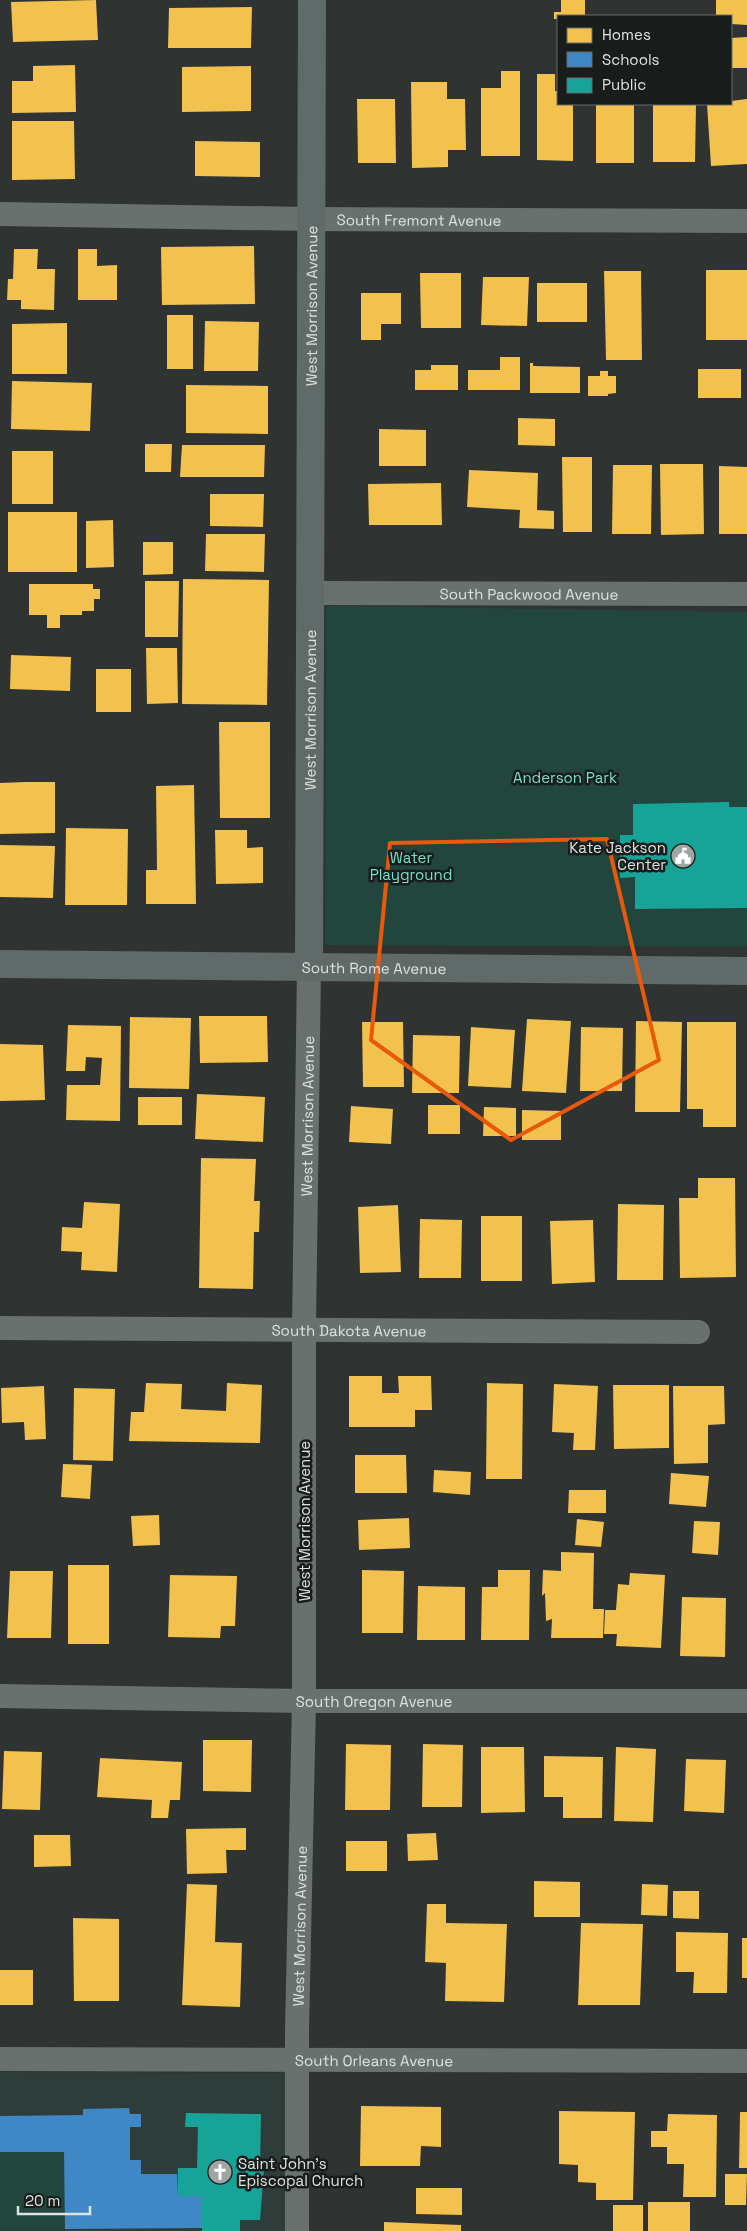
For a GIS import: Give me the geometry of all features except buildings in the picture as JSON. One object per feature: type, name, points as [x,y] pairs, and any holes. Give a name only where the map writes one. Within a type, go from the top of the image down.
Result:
[{"type":"street","name":"West Morrison Avenue","points":[[297,2231],[297,2061],[304,1701],[304,1329],[309,968],[312,0]]},
{"type":"street","name":"South Fremont Avenue","points":[[0,214],[310,219],[747,221]]},
{"type":"street","name":"South Packwood Avenue","points":[[311,593],[747,594]]},
{"type":"street","name":"South Rome Avenue","points":[[0,964],[747,971]]},
{"type":"street","name":"South Dakota Avenue","points":[[0,1328],[698,1332]]},
{"type":"street","name":"South Oregon Avenue","points":[[0,1696],[304,1701],[747,1700]]},
{"type":"street","name":"South Orleans Avenue","points":[[0,2058],[297,2061],[747,2061]]},
{"type":"highlighted area","points":[[607,839],[659,1060],[511,1140],[371,1040],[390,843]]},
{"type":"shaded area","points":[[0,2072],[286,2073],[287,2231],[0,2231]]},
{"type":"green space","name":"Anderson Park","points":[[326,606],[747,612],[747,947],[325,945]]},
{"type":"green space","points":[[0,2152],[64,2152],[65,2229],[0,2229]]},
{"type":"place","name":"Kate Jackson Center","points":[[683,856]]},
{"type":"place","name":"Saint John's Episcopal Church","points":[[220,2172]]},
{"type":"park label","name":"Water Playground","points":[[411,866]]}]
